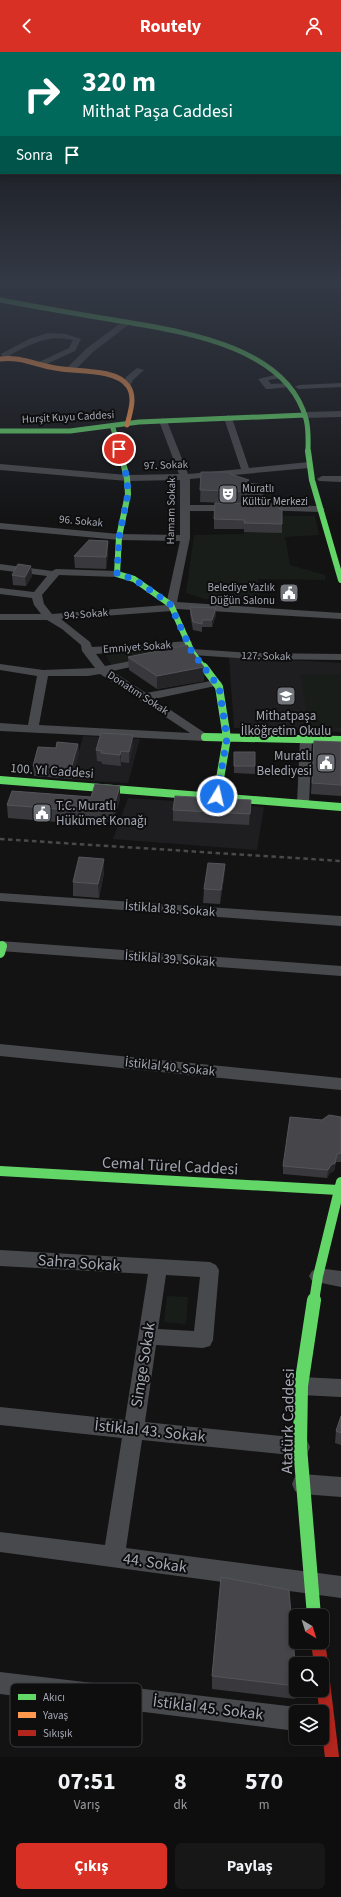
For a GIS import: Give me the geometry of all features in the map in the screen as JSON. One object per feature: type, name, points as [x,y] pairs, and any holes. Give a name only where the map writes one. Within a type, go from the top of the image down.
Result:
[{"type":"main road","points":[[33,364],[115,376],[128,384],[132,402],[127,425]]},
{"type":"main road","points":[[261,364],[279,376],[309,415],[309,465],[328,538],[340,575]]},
{"type":"main road","points":[[272,364],[282,370],[299,387],[318,445]]},
{"type":"main road","name":"Hurşit Kuyu Caddesi","points":[[0,432],[44,433],[113,428],[163,421],[309,415]]},
{"type":"main road","points":[[113,428],[127,478],[128,494],[119,537],[117,574],[134,579],[171,606],[189,648],[216,683],[222,698],[227,738],[217,796]]},
{"type":"main road","points":[[322,476],[325,489]]},
{"type":"main road","points":[[328,538],[340,537]]},
{"type":"main road","points":[[205,737],[341,740]]},
{"type":"main road","name":"100. Yıl Caddesi","points":[[0,780],[341,807]]},
{"type":"main road","name":"Cemal Türel Caddesi","points":[[0,1171],[340,1186]]},
{"type":"main road","name":"Atatürk Caddesi","points":[[313,1609],[302,1484],[300,1447],[301,1386],[318,1276],[340,1186]]},
{"type":"main road","points":[[326,1697],[330,1723],[332,1757]]},
{"type":"street","points":[[70,370],[75,364]]},
{"type":"street","points":[[128,384],[130,379],[140,370]]},
{"type":"street","points":[[279,376],[262,379],[269,387],[287,385]]},
{"type":"street","points":[[299,387],[341,385]]},
{"type":"street","points":[[309,415],[341,414]]},
{"type":"street","points":[[228,418],[246,471]]},
{"type":"street","name":"Hamam Sokak","points":[[163,421],[185,477],[185,538],[171,606]]},
{"type":"street","name":"97. Sokak","points":[[0,467],[127,478],[185,477],[309,465]]},
{"type":"street","points":[[322,476],[341,479]]},
{"type":"street","points":[[185,508],[320,509]]},
{"type":"street","name":"96. Sokak","points":[[0,526],[119,537],[185,538]]},
{"type":"street","points":[[0,567],[54,573],[117,574]]},
{"type":"street","points":[[0,590],[37,595],[54,573]]},
{"type":"street","name":"Donatım Sokak","points":[[37,595],[39,605],[48,616],[66,627],[86,644],[88,651],[102,670],[205,737]]},
{"type":"street","name":"94. Sokak","points":[[0,617],[48,616],[171,606],[341,616]]},
{"type":"street","points":[[169,657],[189,648]]},
{"type":"street","name":"Emniyet Sokak","points":[[88,651],[189,648]]},
{"type":"street","name":"127. Sokak","points":[[189,648],[252,656],[341,657]]},
{"type":"street","points":[[0,667],[43,673],[88,673],[154,660]]},
{"type":"street","points":[[32,728],[43,673]]},
{"type":"street","points":[[144,697],[216,683]]},
{"type":"street","points":[[0,727],[205,737]]},
{"type":"street","points":[[303,803],[306,739]]},
{"type":"street","name":"İstiklal 38. Sokak","points":[[0,897],[341,921]]},
{"type":"street","name":"İstiklal 39. Sokak","points":[[1,948],[341,971]]},
{"type":"street","name":"İstiklal 40. Sokak","points":[[0,1050],[341,1084]]},
{"type":"street","name":"Sahra Sokak","points":[[0,1258],[210,1270],[203,1340],[147,1336]]},
{"type":"street","name":"Simge Sokak","points":[[114,1557],[158,1267]]},
{"type":"street","points":[[318,1276],[341,1279]]},
{"type":"street","points":[[301,1386],[341,1388]]},
{"type":"street","name":"İstiklal 43. Sokak","points":[[0,1416],[300,1447]]},
{"type":"street","points":[[302,1484],[341,1487]]},
{"type":"street","name":"44. Sokak","points":[[0,1542],[341,1587]]},
{"type":"street","name":"İstiklal 45. Sokak","points":[[0,1683],[10,1684]]},
{"type":"street","name":"İstiklal 45. Sokak","points":[[142,1700],[289,1718]]},
{"type":"shaded area","points":[[243,515],[315,516],[319,535],[285,537],[290,565],[325,575],[325,580],[258,579],[260,604],[205,599],[186,593],[194,535],[244,534],[245,517]]},
{"type":"shaded area","points":[[175,647],[177,654],[111,665],[106,655]]},
{"type":"shaded area","name":"Mithatpaşa İlköğretim Okulu","points":[[229,657],[341,663],[341,732],[234,728]]},
{"type":"shaded area","points":[[341,674],[341,728],[310,728],[300,675]]},
{"type":"shaded area","points":[[83,736],[140,739],[128,783],[72,780]]},
{"type":"shaded area","points":[[128,798],[264,807],[257,850],[113,839]]},
{"type":"shaded area","points":[[167,1296],[188,1297],[186,1324],[164,1322]]},
{"type":"building","points":[[201,472],[230,472],[230,474],[249,480],[244,483],[264,485],[263,492],[200,490]]},
{"type":"building","points":[[215,503],[279,504],[279,509],[282,509],[282,524],[244,523],[245,520],[214,519]]},
{"type":"building","points":[[89,540],[108,541],[106,557],[74,556]]},
{"type":"building","points":[[18,564],[31,566],[25,577],[12,575]]},
{"type":"building","points":[[190,607],[216,608],[212,620],[202,620],[202,624],[193,622]]},
{"type":"building","points":[[187,645],[204,667],[157,676],[128,657]]},
{"type":"building","points":[[101,733],[133,735],[129,752],[121,751],[120,755],[101,753],[102,751],[96,750]]},
{"type":"building","name":"Muratlı Belediyesi","points":[[314,741],[341,742],[341,785],[312,783]]},
{"type":"building","points":[[57,742],[78,744],[71,769],[33,766],[38,747],[56,748]]},
{"type":"building","points":[[234,752],[255,752],[255,766],[234,766]]},
{"type":"building","points":[[95,784],[120,786],[113,809],[71,806],[70,810],[7,805],[12,791],[91,797]]},
{"type":"building","points":[[175,796],[251,800],[250,814],[173,810]]},
{"type":"building","points":[[79,857],[104,859],[98,884],[73,882]]},
{"type":"building","points":[[208,863],[225,864],[221,890],[204,889]]},
{"type":"building","points":[[329,1115],[341,1117],[341,1153],[337,1154],[335,1163],[331,1165],[328,1170],[283,1166],[290,1117],[322,1120]]},
{"type":"building","points":[[341,1416],[341,1433],[336,1431]]},
{"type":"building","points":[[221,1577],[289,1590],[291,1609],[289,1609],[289,1649],[294,1649],[295,1657],[289,1657],[289,1685],[212,1676]]},
{"type":"railway","points":[[0,839],[341,861]]},
{"type":"traffic: fast","points":[[262,364],[273,371],[292,390],[305,415],[308,427],[309,466],[341,580]]},
{"type":"traffic: fast","points":[[0,431],[70,431],[139,422],[305,415]]},
{"type":"traffic: fast","points":[[113,428],[127,478],[128,494],[119,537],[117,574],[134,579],[171,605],[192,652],[219,687],[227,738],[217,796]]},
{"type":"traffic: fast","points":[[205,737],[341,740]]},
{"type":"traffic: fast","points":[[0,780],[341,807]]},
{"type":"traffic: fast","points":[[0,953],[2,946]]},
{"type":"traffic: fast","points":[[0,1171],[338,1190]]},
{"type":"traffic: fast","points":[[313,1609],[300,1447],[301,1386],[318,1276],[341,1182]]},
{"type":"traffic: slow","points":[[37,364],[66,370],[99,373],[125,382],[132,393],[132,404],[127,425]]},
{"type":"traffic: jam","points":[[319,1649],[320,1657]]},
{"type":"traffic: jam","points":[[325,1697],[332,1757]]},
{"type":"place","name":"Muratlı Kültür Merkezi","points":[[228,494]]},
{"type":"place","name":"Belediye Yazlık Düğün Salonu","points":[[289,593]]},
{"type":"place","name":"Mithatpaşa İlköğretim Okulu","points":[[286,696]]},
{"type":"place","name":"Muratlı Belediyesi","points":[[326,763]]},
{"type":"place","name":"T.C. Muratlı Hükümet Konağı","points":[[42,813]]},
{"type":"route","points":[[119,449],[127,478],[128,494],[119,537],[117,574],[134,579],[170,604],[192,652],[219,687],[222,698],[227,738],[217,796]]}]
